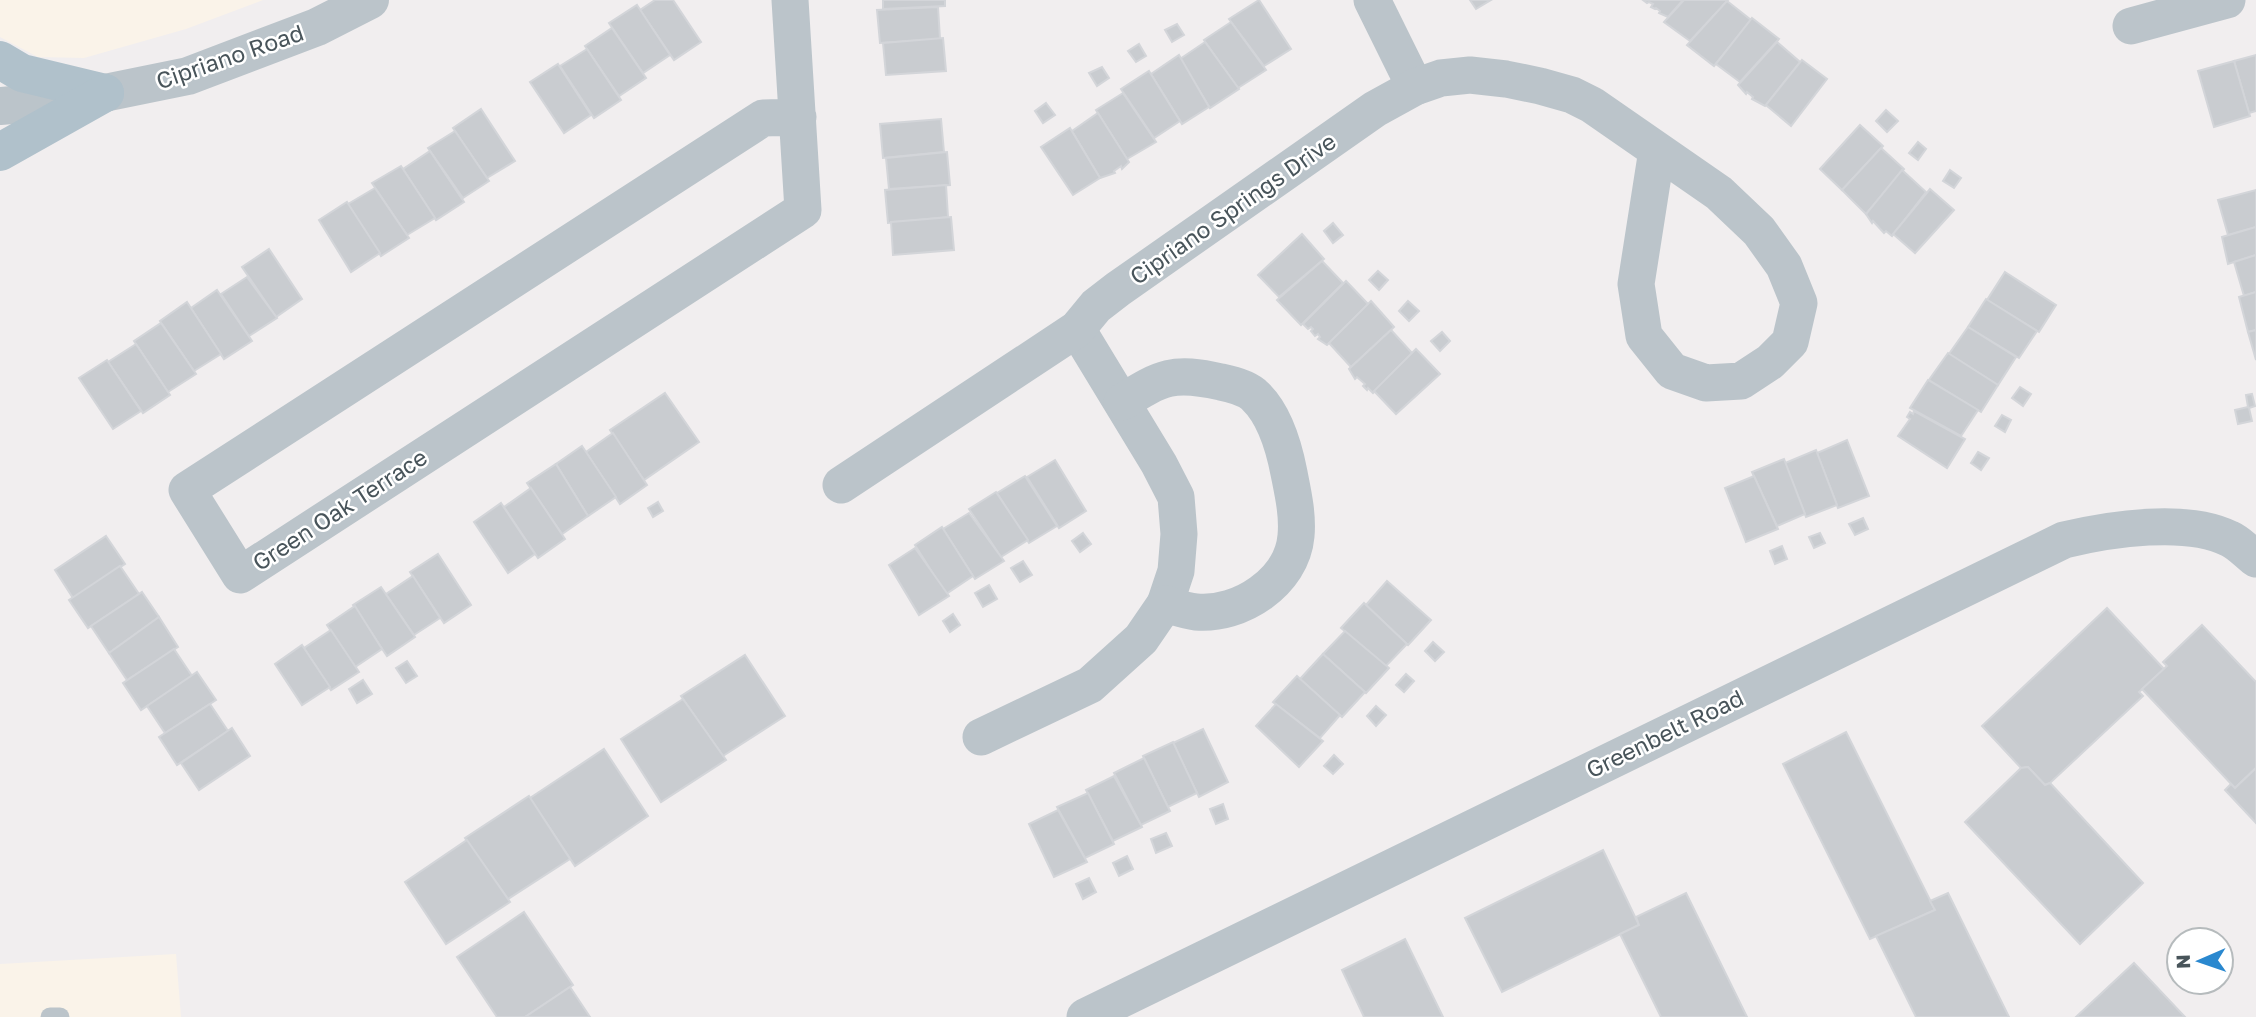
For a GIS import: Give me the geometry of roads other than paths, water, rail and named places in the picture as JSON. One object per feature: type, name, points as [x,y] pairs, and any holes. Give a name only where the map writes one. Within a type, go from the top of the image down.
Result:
[{"type":"main road","points":[[0,60],[22,74],[105,93]]},
{"type":"main road","points":[[0,152],[105,93]]},
{"type":"street","name":"Cipriano Road","points":[[0,106],[70,100],[164,82],[209,69],[317,27],[370,0]]},
{"type":"street","name":"Green Oak Terrace","points":[[790,0],[798,117],[803,210],[240,575],[187,490],[763,118],[798,117]]},
{"type":"street","points":[[1372,0],[1415,87]]},
{"type":"street","points":[[2132,26],[2227,0]]},
{"type":"street","name":"Cipriano Springs Drive","points":[[841,485],[1077,329],[1096,306],[1375,109],[1415,87],[1441,78],[1470,75],[1506,79],[1572,95],[1626,127],[1719,193],[1759,231],[1784,266],[1799,303],[1790,342],[1770,362],[1741,381],[1706,383],[1672,371],[1644,336],[1636,284],[1657,150]]},
{"type":"street","points":[[981,737],[1090,685],[1141,639],[1165,604],[1176,571],[1179,534],[1176,497],[1077,329]]},
{"type":"street","points":[[1122,402],[1154,382],[1178,375],[1230,383],[1254,394],[1268,412],[1287,462],[1296,511],[1296,537],[1289,562],[1277,581],[1247,601],[1221,611],[1196,612],[1165,604]]},
{"type":"street","name":"Greenbelt Road","points":[[1085,1017],[2064,540],[2103,531],[2151,527],[2199,530],[2231,539],[2256,559]]},
{"type":"lane","points":[[50,1017],[60,1017]]}]
